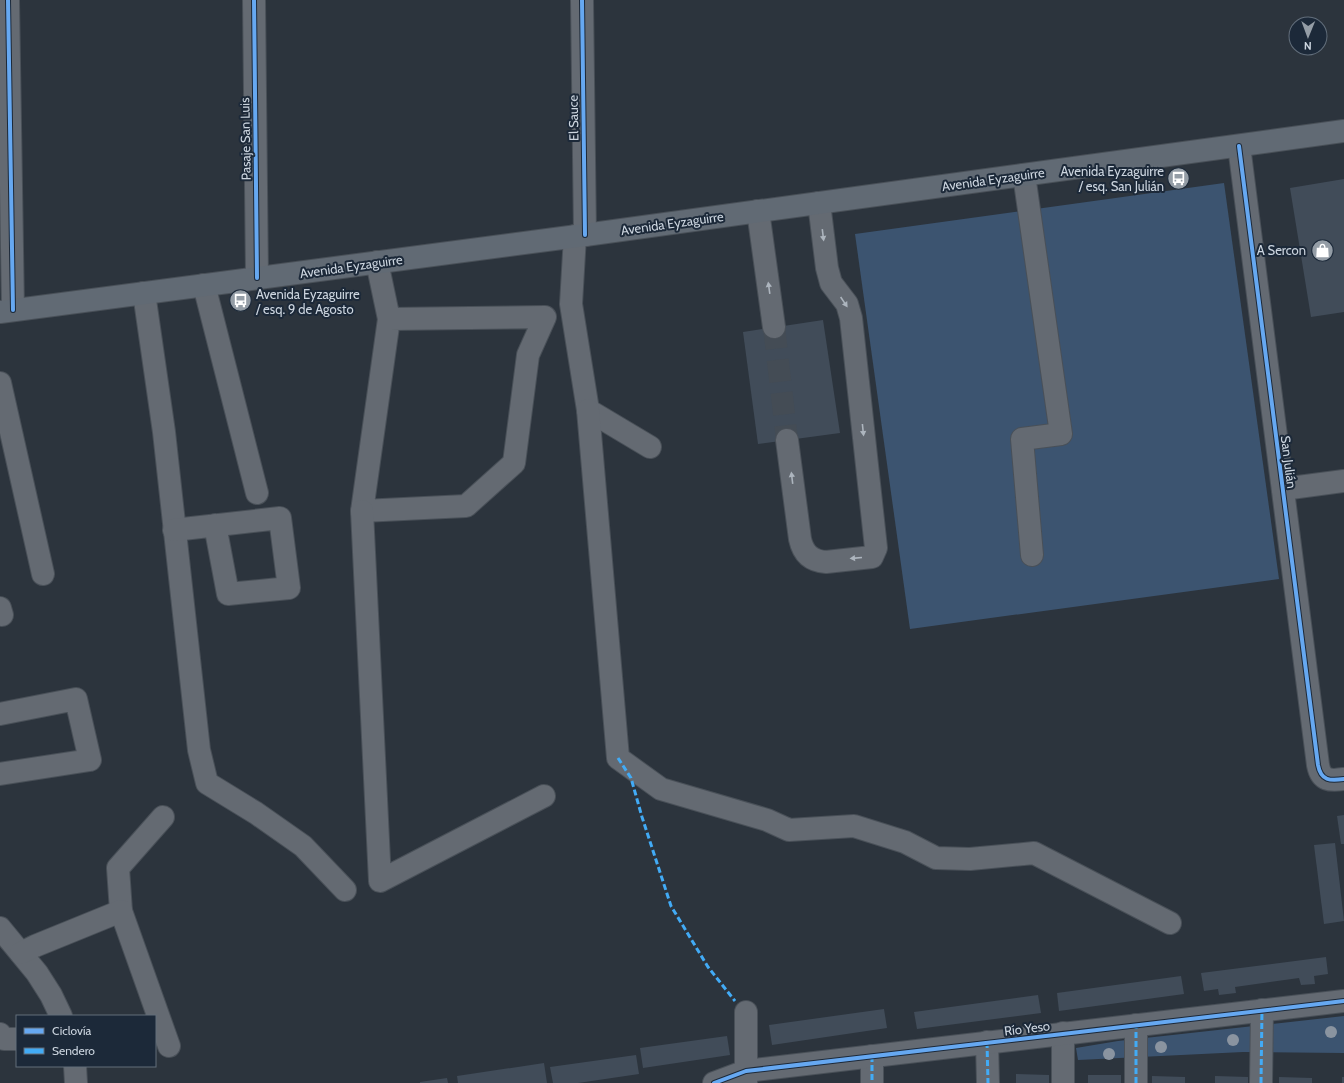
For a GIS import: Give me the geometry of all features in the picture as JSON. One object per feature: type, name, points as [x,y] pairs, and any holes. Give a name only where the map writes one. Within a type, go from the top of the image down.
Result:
[{"type":"main road","name":"Avenida Eyzaguirre","points":[[6,311],[580,236],[1344,131]]},
{"type":"street","points":[[6,311],[8,0]]},
{"type":"street","name":"Pasaje San Luis","points":[[254,0],[257,278]]},
{"type":"street","name":"El Sauce","points":[[582,0],[580,236],[571,304],[588,410],[618,758],[661,789],[767,820],[789,830],[854,826],[905,842],[936,858],[970,859],[1034,853],[1170,923]]},
{"type":"street","name":"San Julián","points":[[1239,146],[1318,765],[1322,775],[1335,779]]},
{"type":"street","points":[[1024,175],[1061,434],[1022,439],[1032,554]]},
{"type":"street","points":[[787,440],[800,539],[806,554],[813,559],[826,562],[872,556],[876,548],[851,318],[847,304],[831,283],[827,268],[819,203]]},
{"type":"street","points":[[758,211],[774,327]]},
{"type":"street","points":[[377,262],[389,319],[362,511],[380,881],[544,796]]},
{"type":"street","points":[[204,285],[257,493]]},
{"type":"street","points":[[144,293],[164,432],[199,750],[207,783],[303,846],[345,890]]},
{"type":"street","points":[[362,511],[466,506],[514,463],[528,355],[544,317],[389,319]]},
{"type":"street","points":[[0,383],[43,574]]},
{"type":"street","points":[[588,410],[650,447]]},
{"type":"street","points":[[1283,489],[1344,481]]},
{"type":"street","points":[[174,530],[216,525]]},
{"type":"street","points":[[0,714],[76,699],[90,760],[0,774]]},
{"type":"street","points":[[163,817],[118,868],[121,911],[169,1046]]},
{"type":"street","points":[[21,953],[121,911]]},
{"type":"street","points":[[0,928],[37,973],[51,995],[61,1015]]},
{"type":"street","name":"Río Yeso","points":[[714,1083],[872,1056],[1344,1001]]},
{"type":"street","points":[[1261,1083],[1262,1010]]},
{"type":"street","points":[[746,1012],[746,1077]]},
{"type":"street","points":[[1136,1025],[1136,1083]]},
{"type":"street","points":[[1063,1033],[1063,1083]]},
{"type":"street","points":[[0,1034],[4,1039],[16,1040]]},
{"type":"street","points":[[988,1042],[988,1083]]},
{"type":"street","points":[[872,1056],[872,1083]]},
{"type":"street","points":[[75,1067],[76,1083]]},
{"type":"shaded area","points":[[1224,183],[1279,579],[910,629],[855,234]]},
{"type":"shaded area","points":[[1344,1016],[1344,1053],[1243,1052],[1078,1060],[1076,1048],[1118,1041]]},
{"type":"building","name":"A Sercon","points":[[1344,179],[1344,312],[1311,317],[1290,188]]},
{"type":"building","points":[[823,320],[840,433],[758,444],[743,332]]},
{"type":"building","points":[[1344,815],[1344,844],[1341,844],[1337,816]]},
{"type":"building","points":[[1335,843],[1344,921],[1324,924],[1314,845]]},
{"type":"building","points":[[1326,957],[1328,974],[1314,976],[1315,984],[1301,985],[1299,978],[1235,987],[1236,993],[1219,995],[1218,989],[1204,991],[1201,973]]},
{"type":"building","points":[[1181,976],[1184,994],[1059,1011],[1057,993]]},
{"type":"building","points":[[1038,995],[1041,1013],[917,1029],[914,1012]]},
{"type":"building","points":[[884,1009],[887,1028],[772,1045],[769,1025]]},
{"type":"building","points":[[727,1036],[730,1055],[643,1068],[640,1048]]},
{"type":"building","points":[[636,1055],[639,1074],[578,1083],[553,1083],[550,1067]]},
{"type":"building","points":[[544,1063],[547,1083],[458,1083],[457,1076]]},
{"type":"building","points":[[1016,1074],[1049,1075],[1049,1083],[1016,1083]]},
{"type":"building","points":[[1088,1075],[1121,1075],[1121,1083],[1088,1083]]},
{"type":"building","points":[[1152,1076],[1185,1077],[1185,1083],[1152,1083]]},
{"type":"building","points":[[1215,1076],[1248,1077],[1248,1083],[1215,1083]]},
{"type":"building","points":[[1279,1077],[1312,1078],[1312,1083],[1279,1083]]},
{"type":"building","points":[[1342,1077],[1344,1077],[1344,1083],[1342,1083]]},
{"type":"building","points":[[447,1078],[448,1083],[420,1083],[420,1082]]},
{"type":"tunnel","points":[[774,327],[787,440]]},
{"type":"marked path","points":[[618,758],[631,778],[671,906],[708,967],[735,1001]]},
{"type":"marked path","points":[[1261,1083],[1262,1010]]},
{"type":"marked path","points":[[1136,1025],[1136,1083]]},
{"type":"marked path","points":[[987,1042],[988,1083]]},
{"type":"marked path","points":[[872,1056],[872,1083]]},
{"type":"cycle path","points":[[8,0],[13,310]]},
{"type":"cycle path","points":[[254,0],[257,278]]},
{"type":"cycle path","points":[[582,0],[585,235]]},
{"type":"cycle path","points":[[1239,146],[1318,765],[1321,774],[1327,779],[1344,779]]},
{"type":"cycle path","points":[[714,1083],[746,1071],[1344,1001]]},
{"type":"place","name":"Avenida Eyzaguirre / esq. San Julián","points":[[1179,178]]},
{"type":"place","name":"A Sercon","points":[[1322,250]]},
{"type":"place","name":"Avenida Eyzaguirre / esq. 9 de Agosto","points":[[240,301]]}]
